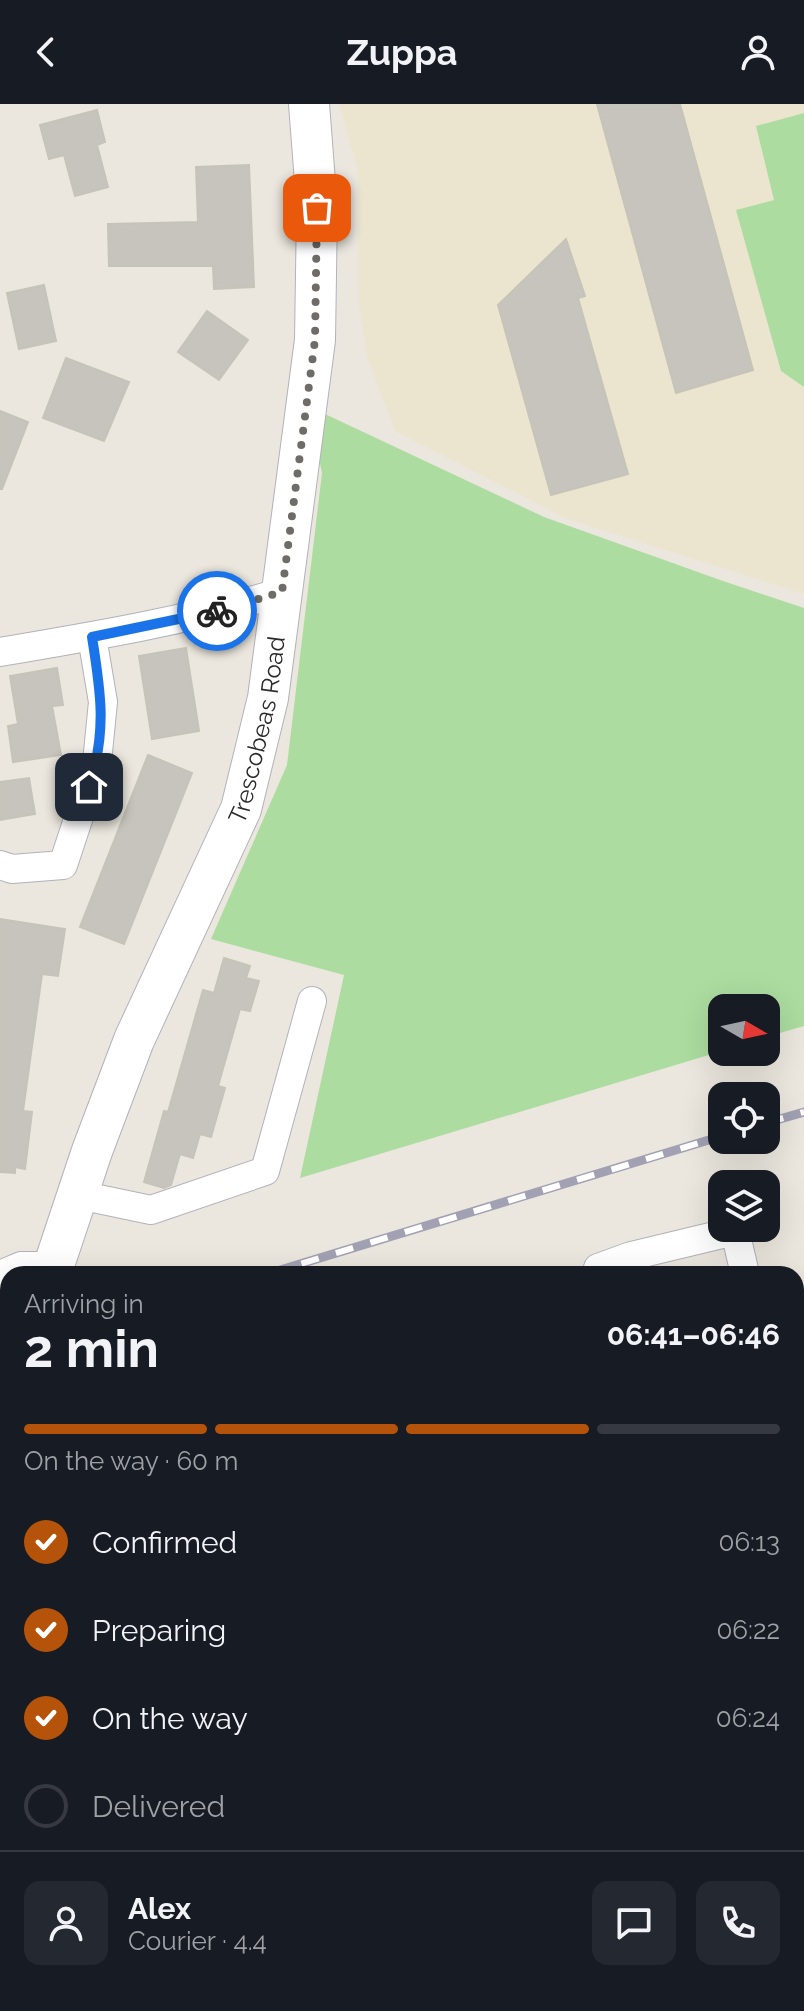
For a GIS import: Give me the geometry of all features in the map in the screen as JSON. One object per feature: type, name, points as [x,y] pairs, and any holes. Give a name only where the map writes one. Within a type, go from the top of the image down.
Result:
[{"type":"street","name":"Trescobeas Road","points":[[54,1266],[92,1151],[134,1040],[241,809],[268,698],[315,340],[317,208],[309,104]]},
{"type":"street","points":[[0,652],[227,609],[282,592]]},
{"type":"street","points":[[0,865],[12,869],[63,865],[97,762],[103,702],[92,637]]},
{"type":"street","points":[[79,1195],[151,1210],[265,1171],[312,1001]]},
{"type":"street","points":[[604,1266],[631,1256],[735,1231],[743,1266]]},
{"type":"shaded area","points":[[339,104],[804,104],[804,594],[567,519],[395,431],[368,360],[358,299],[358,172]]},
{"type":"green space","points":[[804,113],[804,387],[781,371],[736,210],[774,200],[756,126]]},
{"type":"green space","points":[[308,406],[544,517],[804,608],[804,1026],[780,1033],[780,994],[708,994],[708,1055],[300,1178],[344,975],[211,939],[287,765],[322,473]]},
{"type":"building","points":[[597,104],[680,104],[753,370],[676,393]]},
{"type":"building","points":[[97,110],[105,142],[97,145],[108,187],[75,196],[64,155],[49,159],[40,125]]},
{"type":"building","points":[[249,165],[254,287],[214,289],[213,266],[109,266],[108,224],[198,222],[196,167]]},
{"type":"building","points":[[566,239],[585,296],[578,298],[628,474],[551,495],[498,305]]},
{"type":"building","points":[[44,285],[56,341],[19,349],[7,293]]},
{"type":"building","points":[[207,311],[248,340],[219,380],[178,352]]},
{"type":"building","points":[[66,358],[129,382],[104,441],[43,418]]},
{"type":"building","points":[[0,411],[28,422],[2,489],[0,489]]},
{"type":"building","points":[[186,648],[199,731],[152,739],[139,656]]},
{"type":"building","points":[[57,668],[63,705],[52,706],[61,755],[13,762],[8,726],[18,724],[10,676]]},
{"type":"building","points":[[148,755],[192,773],[124,944],[80,927]]},
{"type":"building","points":[[29,778],[35,814],[0,820],[0,782]]},
{"type":"building","points":[[0,919],[65,929],[58,976],[42,974],[23,1111],[32,1112],[25,1169],[15,1167],[15,1173],[0,1172]]},
{"type":"building","points":[[224,958],[250,966],[246,978],[259,981],[250,1011],[240,1009],[218,1086],[225,1088],[211,1137],[200,1134],[193,1158],[180,1154],[171,1185],[164,1188],[144,1182],[203,990],[214,993]]},
{"type":"railway","points":[[780,1119],[804,1112]]},
{"type":"railway","points":[[293,1266],[708,1140]]},
{"type":"way so far","points":[[217,611],[282,592],[315,340],[317,208]]},
{"type":"route","points":[[89,787],[97,762],[103,702],[92,637],[217,611]]}]
